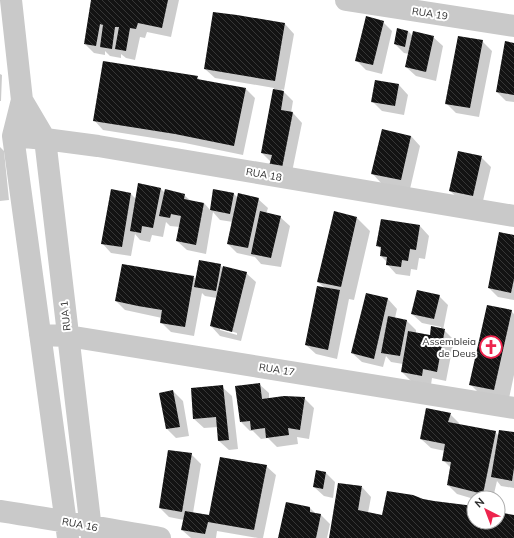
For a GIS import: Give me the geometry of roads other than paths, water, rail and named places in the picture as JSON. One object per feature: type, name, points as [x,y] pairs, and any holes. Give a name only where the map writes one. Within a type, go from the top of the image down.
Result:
[{"type":"street","name":"RUA 1","points":[[11,0],[22,100],[13,136],[67,530]]},
{"type":"street","name":"RUA 19","points":[[346,0],[514,26]]},
{"type":"street","name":"RUA 1","points":[[22,100],[45,139],[91,532]]},
{"type":"street","name":"RUA 18","points":[[13,136],[98,146],[514,216]]},
{"type":"street","name":"RUA 17","points":[[40,335],[68,336],[514,408]]},
{"type":"street","name":"RUA 16","points":[[0,511],[67,530],[160,538]]},
{"type":"place","name":"Assembleia de Deus","points":[[491,347]]}]
